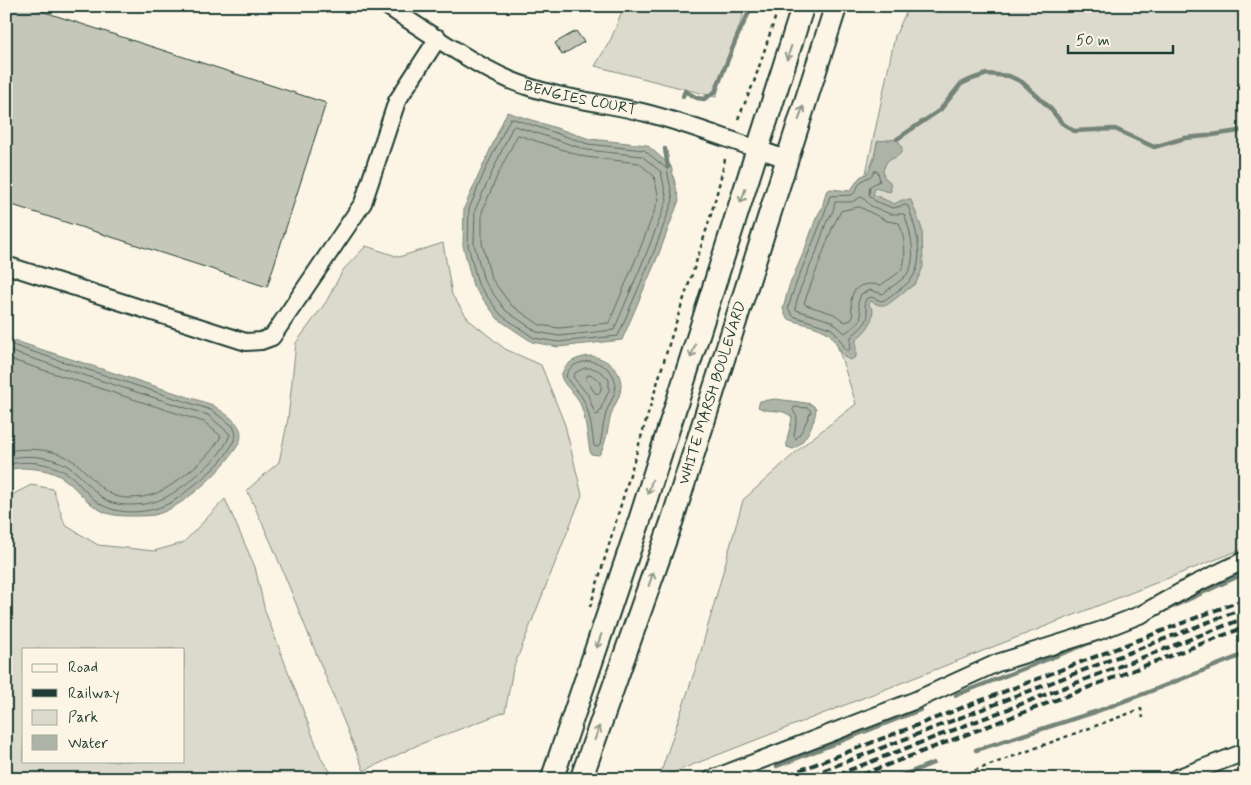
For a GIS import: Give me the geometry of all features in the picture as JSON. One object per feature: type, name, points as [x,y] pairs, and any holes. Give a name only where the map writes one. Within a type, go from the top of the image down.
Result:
[{"type":"main road","name":"WHITE MARSH BOULEVARD","points":[[552,779],[639,522],[804,6]]},
{"type":"main road","name":"WHITE MARSH BOULEVARD","points":[[581,779],[672,521],[836,6]]},
{"type":"street","name":"BENGIES COURT","points":[[387,6],[511,80],[530,87],[670,120],[787,159]]},
{"type":"street","points":[[6,265],[246,342],[261,341],[272,337],[363,203],[397,101],[438,38]]},
{"type":"street","points":[[712,779],[916,700],[997,663],[1099,631],[1133,617],[1245,560]]},
{"type":"street","points":[[1174,779],[1245,752]]},
{"type":"path","points":[[738,119],[754,82],[779,6]]},
{"type":"path","points":[[588,614],[670,341],[712,214],[725,159]]},
{"type":"path","points":[[952,779],[1141,709],[1143,718]]},
{"type":"green space","points":[[624,6],[746,6],[716,97],[595,66],[611,39]]},
{"type":"green space","points":[[909,6],[1245,6],[1245,548],[659,778],[699,658],[743,500],[806,443],[856,404],[825,307],[864,183],[895,36]]},
{"type":"green space","points":[[443,243],[452,295],[469,320],[505,349],[541,365],[565,425],[582,495],[513,669],[505,712],[418,745],[364,771],[273,547],[247,490],[279,462],[288,419],[296,343],[326,302],[343,270],[366,246],[399,257]]},
{"type":"green space","points":[[31,485],[53,489],[65,525],[98,545],[154,551],[183,543],[225,499],[255,567],[265,611],[322,760],[336,779],[6,779],[6,498]]},
{"type":"water","points":[[507,112],[590,139],[647,145],[671,166],[679,200],[658,256],[622,340],[558,347],[532,342],[498,319],[473,286],[463,245],[464,208]]},
{"type":"water","points":[[897,139],[902,151],[898,156],[887,161],[883,170],[884,177],[890,182],[891,191],[875,188],[873,194],[894,204],[902,200],[911,200],[922,229],[923,267],[916,283],[887,305],[879,305],[870,301],[869,305],[873,310],[870,324],[856,340],[856,357],[850,360],[840,352],[828,333],[791,320],[786,317],[783,309],[789,286],[816,218],[822,208],[826,192],[830,189],[850,191],[860,177],[868,173],[874,158],[877,142]]},
{"type":"water","points":[[6,338],[213,405],[239,426],[241,438],[238,445],[232,455],[213,476],[189,497],[177,505],[154,515],[122,516],[105,512],[93,505],[66,480],[48,471],[25,468],[6,471]]},
{"type":"water","points":[[591,356],[604,360],[614,368],[618,373],[621,386],[599,455],[591,454],[581,407],[577,398],[564,383],[561,376],[565,367],[572,361]]},
{"type":"water","points":[[776,399],[811,404],[816,408],[814,419],[806,437],[793,449],[787,447],[792,417],[784,412],[758,407],[760,401]]},
{"type":"building","points":[[6,6],[26,6],[326,103],[267,287],[6,203]]},
{"type":"building","points":[[576,31],[584,42],[562,55],[555,43]]},
{"type":"waterway","points":[[683,96],[685,91],[697,98],[704,99],[715,92],[737,37],[752,6]]},
{"type":"waterway","points":[[897,139],[940,110],[961,84],[987,74],[1009,76],[1022,82],[1049,107],[1062,123],[1074,131],[1115,129],[1154,147],[1185,138],[1245,130]]},
{"type":"waterway","points":[[665,149],[668,167]]},
{"type":"waterway","points":[[1161,612],[1245,573]]},
{"type":"waterway","points":[[956,695],[1102,638]]},
{"type":"waterway","points":[[976,750],[1095,712],[1245,654]]},
{"type":"waterway","points":[[777,766],[920,710]]},
{"type":"waterway","points":[[894,779],[933,763]]},
{"type":"waterway","points":[[744,779],[749,777]]},
{"type":"railway","points":[[777,779],[1245,599]]},
{"type":"railway","points":[[801,779],[1245,608]]},
{"type":"railway","points":[[826,779],[1245,618]]},
{"type":"railway","points":[[851,779],[1245,627]]}]
